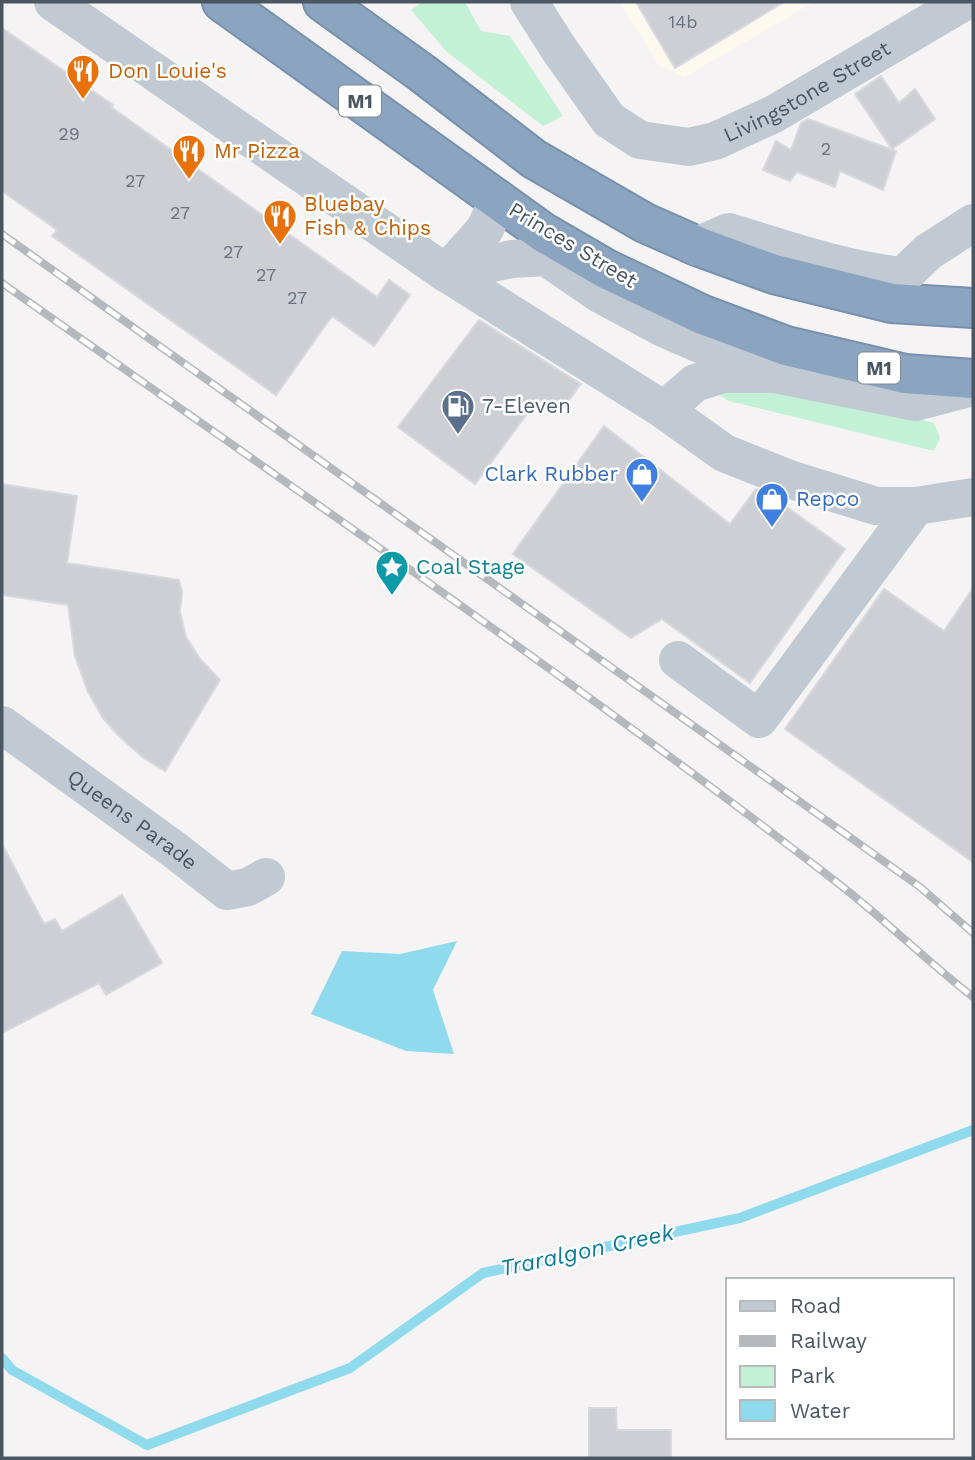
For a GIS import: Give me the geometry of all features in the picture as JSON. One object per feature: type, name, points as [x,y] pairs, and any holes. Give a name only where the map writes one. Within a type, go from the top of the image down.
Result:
[{"type":"highway","name":"Princes Street","points":[[222,2],[544,233],[607,269],[703,315],[786,346],[905,374],[973,379]]},
{"type":"highway","points":[[323,2],[422,73],[534,159],[645,223],[697,246],[774,274],[892,303],[973,308]]},
{"type":"highway","points":[[498,200],[534,159]]},
{"type":"street","points":[[53,2],[446,273],[664,410],[724,453],[792,480],[876,506],[916,506],[973,497]]},
{"type":"street","name":"Livingstone Street","points":[[529,2],[559,50],[609,120],[640,140],[689,147],[715,141],[774,114],[941,8]]},
{"type":"street","points":[[446,273],[485,229],[498,200]]},
{"type":"street","points":[[697,246],[729,232],[809,256],[882,274],[903,276],[928,252],[971,226]]},
{"type":"street","points":[[446,273],[512,259],[546,257],[600,294],[663,328],[723,354],[786,346]]},
{"type":"street","points":[[664,410],[695,383],[723,374],[775,374],[916,402],[973,387]]},
{"type":"street","points":[[678,660],[759,719],[916,506]]},
{"type":"street","name":"Queens Parade","points":[[2,725],[227,891],[248,887],[266,877]]},
{"type":"shaded area","points":[[620,2],[814,2],[685,77],[658,64]]},
{"type":"green space","points":[[422,2],[465,2],[481,31],[510,36],[563,116],[543,126],[447,52],[411,10]]},
{"type":"green space","points":[[753,377],[934,423],[940,438],[934,451],[729,401],[701,384]]},
{"type":"water","points":[[457,941],[433,990],[454,1054],[406,1051],[311,1014],[342,951],[400,954]]},
{"type":"building","points":[[636,2],[784,2],[675,68]]},
{"type":"building","points":[[2,28],[113,105],[111,107],[377,297],[389,280],[410,295],[374,346],[332,316],[276,395],[52,236],[57,230],[2,191]]},
{"type":"building","points":[[881,76],[899,103],[915,89],[935,119],[892,149],[855,94]]},
{"type":"building","points":[[808,119],[896,151],[883,190],[840,171],[835,187],[797,172],[790,181],[763,170],[776,141],[791,150],[801,123]]},
{"type":"building","points":[[479,320],[581,384],[558,414],[538,399],[475,484],[398,427]]},
{"type":"building","points":[[604,426],[730,524],[756,489],[770,495],[845,549],[750,683],[662,619],[631,638],[513,554]]},
{"type":"building","points":[[2,484],[77,496],[67,563],[179,580],[182,592],[180,612],[186,637],[200,659],[220,680],[165,771],[142,757],[103,718],[88,692],[75,656],[68,605],[2,595]]},
{"type":"building","points":[[973,588],[973,862],[785,729],[884,589],[944,631]]},
{"type":"building","points":[[2,844],[44,924],[55,919],[62,931],[122,895],[162,963],[106,995],[99,983],[2,1033]]},
{"type":"building","points":[[589,1408],[616,1408],[617,1430],[671,1430],[671,1458],[589,1458]]},
{"type":"waterway","name":"Traralgon Creek","points":[[2,1358],[12,1370],[147,1445],[350,1368],[483,1273],[740,1218],[973,1130]]},
{"type":"railway","points":[[2,234],[920,887],[973,933]]},
{"type":"railway","points":[[2,283],[633,729],[839,884],[973,997]]},
{"type":"place","name":"Don Louie's","points":[[83,101]]},
{"type":"place","name":"Mr Pizza","points":[[189,181]]},
{"type":"place","name":"Bluebay Fish & Chips","points":[[280,246]]},
{"type":"place","name":"7-Eleven","points":[[458,436]]},
{"type":"place","name":"Clark Rubber","points":[[642,504]]},
{"type":"place","name":"Repco","points":[[772,529]]},
{"type":"place","name":"Coal Stage","points":[[392,597]]}]
